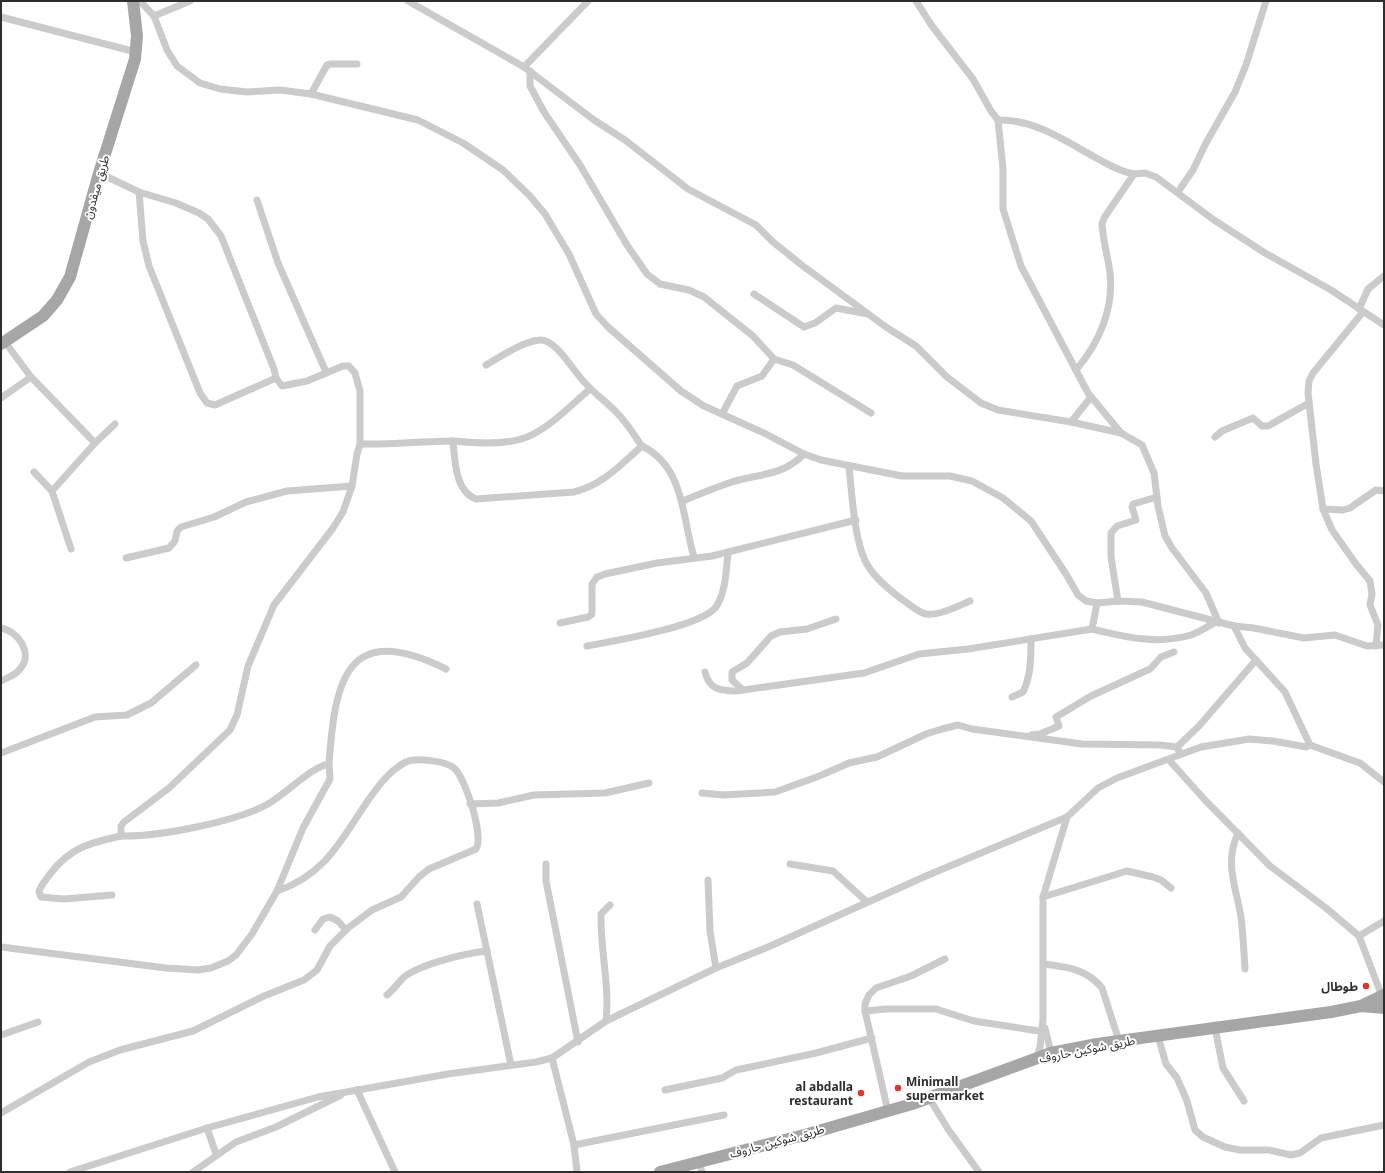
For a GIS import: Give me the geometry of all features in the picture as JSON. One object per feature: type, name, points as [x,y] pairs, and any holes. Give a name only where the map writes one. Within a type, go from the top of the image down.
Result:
[{"type":"main road","name":"طريق ميفدون","points":[[3,343],[44,316],[64,289],[70,277],[99,173],[125,94],[136,52],[137,36],[133,1]]},
{"type":"main road","name":"طريق شوكين حاروف","points":[[660,1172],[700,1167],[888,1111],[929,1098],[1051,1053],[1120,1041],[1331,1012],[1361,1006],[1383,997]]},
{"type":"main road","name":"طريق شوكين حاروف","points":[[1361,1006],[1384,1008]]},
{"type":"street","points":[[140,1],[154,16],[176,66],[200,83],[220,89],[247,92],[280,90],[311,94],[418,120],[463,143],[502,170],[530,195],[545,214],[568,254],[596,314],[608,327],[681,391],[704,406],[764,433],[804,454],[849,467],[902,476],[950,476],[972,481],[1003,498],[1031,521],[1078,595],[1086,601],[1097,603],[1118,601],[1149,603],[1234,626],[1254,628],[1304,638],[1335,635],[1368,646],[1384,645]]},
{"type":"street","points":[[154,16],[190,1]]},
{"type":"street","points":[[408,1],[527,69],[560,95],[629,143],[688,189],[756,225],[779,247],[916,346],[947,377],[982,403],[998,410],[1071,422],[1121,433],[1142,445],[1154,473],[1165,536],[1172,548],[1206,593],[1217,622]]},
{"type":"street","points":[[527,69],[588,1]]},
{"type":"street","points":[[916,1],[932,26],[973,79],[991,111],[998,120],[1003,169],[1002,198],[1007,225],[1023,271],[1081,382],[1091,397],[1121,433]]},
{"type":"street","points":[[1178,192],[1193,170],[1217,122],[1235,92],[1246,65],[1266,1]]},
{"type":"street","points":[[1,17],[136,52]]},
{"type":"street","points":[[311,94],[327,65],[357,64]]},
{"type":"street","points":[[527,69],[530,86],[544,112],[580,165],[626,244],[647,274],[660,284],[689,290],[704,297],[739,324],[764,347],[774,359],[793,365],[871,413]]},
{"type":"street","points":[[998,120],[1015,121],[1047,131],[1116,169],[1134,174],[1145,173],[1156,177],[1214,220],[1265,253],[1331,290],[1384,326]]},
{"type":"street","points":[[99,173],[139,192],[176,203],[199,213],[208,219],[222,236],[274,369],[276,378],[282,386],[307,381],[326,372],[343,366],[349,366],[354,373],[360,395],[360,444],[352,486],[347,502],[333,528],[274,605],[248,666],[237,714],[230,730],[185,775],[124,822],[121,826],[121,836]]},
{"type":"street","points":[[1076,370],[1099,335],[1108,306],[1110,275],[1102,224],[1104,218],[1134,174]]},
{"type":"street","points":[[139,192],[143,241],[149,266],[200,393],[207,403],[215,405],[276,378]]},
{"type":"street","points":[[257,200],[278,263],[326,372]]},
{"type":"street","points":[[1376,646],[1378,625],[1370,606],[1372,594],[1370,581],[1332,530],[1324,509],[1316,464],[1308,385],[1310,377],[1361,310],[1368,289],[1384,276]]},
{"type":"street","points":[[754,294],[804,327],[815,323],[836,308],[870,314]]},
{"type":"street","points":[[486,365],[521,346],[534,341],[545,340],[556,348],[590,389],[617,413],[642,446],[649,450],[667,467],[683,501],[688,534],[694,557]]},
{"type":"street","points":[[3,343],[31,378],[95,443]]},
{"type":"street","points":[[722,414],[737,386],[762,376],[774,359]]},
{"type":"street","points":[[1,398],[31,378]]},
{"type":"street","points":[[360,444],[381,444],[408,441],[490,442],[521,439],[533,434],[554,420],[590,389]]},
{"type":"street","points":[[1071,422],[1091,397]]},
{"type":"street","points":[[1215,437],[1222,431],[1253,418],[1262,426],[1268,426],[1309,403]]},
{"type":"street","points":[[52,491],[114,424]]},
{"type":"street","points":[[453,441],[460,483],[469,496],[476,499],[574,492],[587,489],[614,472],[642,446]]},
{"type":"street","points":[[683,501],[727,483],[779,471],[795,463],[804,454]]},
{"type":"street","points":[[849,467],[856,520],[863,556],[867,565],[893,592],[913,608],[926,614],[932,614],[970,601]]},
{"type":"street","points":[[34,472],[52,491],[71,549]]},
{"type":"street","points":[[126,558],[169,548],[175,541],[177,531],[181,527],[214,517],[246,502],[287,491],[352,486]]},
{"type":"street","points":[[1324,509],[1343,510],[1357,503],[1370,492],[1376,490],[1384,491]]},
{"type":"street","points":[[1118,601],[1111,557],[1111,533],[1117,526],[1136,520],[1132,507],[1133,504],[1157,497]]},
{"type":"street","points":[[560,623],[588,617],[592,614],[592,584],[597,577],[650,564],[728,553],[856,520]]},
{"type":"street","points":[[587,646],[687,623],[711,612],[716,606],[723,591],[728,553]]},
{"type":"street","points":[[1092,629],[1097,603]]},
{"type":"street","points":[[742,690],[732,680],[732,672],[747,662],[771,636],[780,632],[807,629],[836,619]]},
{"type":"street","points":[[705,672],[707,681],[716,689],[724,691],[742,690],[864,673],[919,654],[1092,629],[1147,641],[1192,635],[1217,622]]},
{"type":"street","points":[[1234,626],[1245,648],[1285,692],[1310,745],[1360,763],[1384,782]]},
{"type":"street","points":[[1,628],[9,630],[18,637],[24,647],[25,657],[21,669],[1,681]]},
{"type":"street","points":[[1012,697],[1023,692],[1025,687],[1030,666],[1031,639]]},
{"type":"street","points":[[1,947],[159,967],[198,970],[211,968],[228,961],[242,948],[259,923],[277,891],[303,828],[330,778],[329,764],[334,712],[342,680],[353,664],[374,652],[394,652],[432,662],[446,669]]},
{"type":"street","points":[[1022,736],[1040,734],[1059,726],[1056,717],[1096,693],[1150,669],[1161,657],[1174,652]]},
{"type":"street","points":[[1177,747],[1199,726],[1256,660]]},
{"type":"street","points":[[1,753],[95,717],[127,715],[151,703],[196,665]]},
{"type":"street","points":[[702,793],[723,795],[775,792],[850,763],[877,757],[926,734],[958,725],[972,729],[1082,744],[1160,745],[1177,747]]},
{"type":"street","points":[[70,1172],[207,1128],[283,1106],[349,1091],[536,1062],[552,1058],[578,1042],[606,1021],[716,968],[1067,817],[1098,788],[1117,778],[1201,747],[1249,740],[1273,741],[1306,748],[1310,745]]},
{"type":"street","points":[[1177,747],[1181,755]]},
{"type":"street","points":[[1,1113],[89,1062],[120,1050],[194,1031],[264,996],[304,980],[317,970],[330,946],[346,930],[372,910],[401,897],[419,877],[429,869],[476,849],[479,840],[465,785],[452,766],[446,763],[419,760],[406,762],[390,774],[376,789],[331,855],[306,878],[277,891]]},
{"type":"street","points":[[1169,760],[1204,799],[1270,866],[1326,908],[1359,936],[1383,997]]},
{"type":"street","points":[[112,895],[55,899],[41,897],[39,892],[56,867],[69,854],[90,843],[121,836],[143,835],[193,827],[257,810],[293,788],[320,766],[329,764]]},
{"type":"street","points":[[470,804],[498,803],[534,795],[605,793],[649,783]]},
{"type":"street","points":[[1051,1053],[1044,1032],[1043,1020],[1043,897],[1067,817]]},
{"type":"street","points":[[1238,833],[1232,846],[1231,859],[1241,917],[1245,969]]},
{"type":"street","points":[[546,864],[546,881],[578,1042]]},
{"type":"street","points":[[790,864],[833,871],[868,902]]},
{"type":"street","points":[[1043,897],[1127,871],[1153,877],[1171,888]]},
{"type":"street","points":[[708,880],[710,931],[716,968]]},
{"type":"street","points":[[477,904],[511,1065]]},
{"type":"street","points":[[606,1021],[607,985],[601,934],[601,914],[610,905]]},
{"type":"street","points":[[315,930],[323,919],[330,917],[338,921],[346,930]]},
{"type":"street","points":[[1359,936],[1384,921]]},
{"type":"street","points":[[387,995],[405,977],[419,970],[465,954],[487,951]]},
{"type":"street","points":[[888,1111],[865,1011],[869,995],[876,988],[911,976],[945,959]]},
{"type":"street","points":[[1044,964],[1072,968],[1084,972],[1102,988],[1120,1041]]},
{"type":"street","points":[[865,1011],[885,1009],[936,1009],[974,1021],[1044,1032]]},
{"type":"street","points":[[1,1035],[38,1022]]},
{"type":"street","points":[[1215,1028],[1223,1068],[1244,1101]]},
{"type":"street","points":[[1037,1058],[1044,1032]]},
{"type":"street","points":[[1158,1036],[1166,1064],[1176,1078],[1187,1101],[1195,1130],[1203,1137],[1225,1147],[1240,1150],[1269,1150],[1291,1156],[1300,1153],[1322,1138],[1384,1124]]},
{"type":"street","points":[[665,1090],[722,1078],[736,1070],[816,1053],[872,1038]]},
{"type":"street","points":[[552,1058],[574,1145],[577,1172]]},
{"type":"street","points":[[357,1090],[394,1172]]},
{"type":"street","points":[[193,1172],[216,1154],[236,1142],[276,1127],[349,1091]]},
{"type":"street","points":[[929,1098],[948,1129],[980,1172]]},
{"type":"street","points":[[574,1145],[724,1116]]},
{"type":"street","points":[[207,1128],[216,1154]]},
{"type":"place","name":"طوطال","points":[[1366,986]]},
{"type":"place","name":"Minimall supermarket","points":[[898,1088]]},
{"type":"place","name":"al abdalla restaurant","points":[[861,1093]]}]
